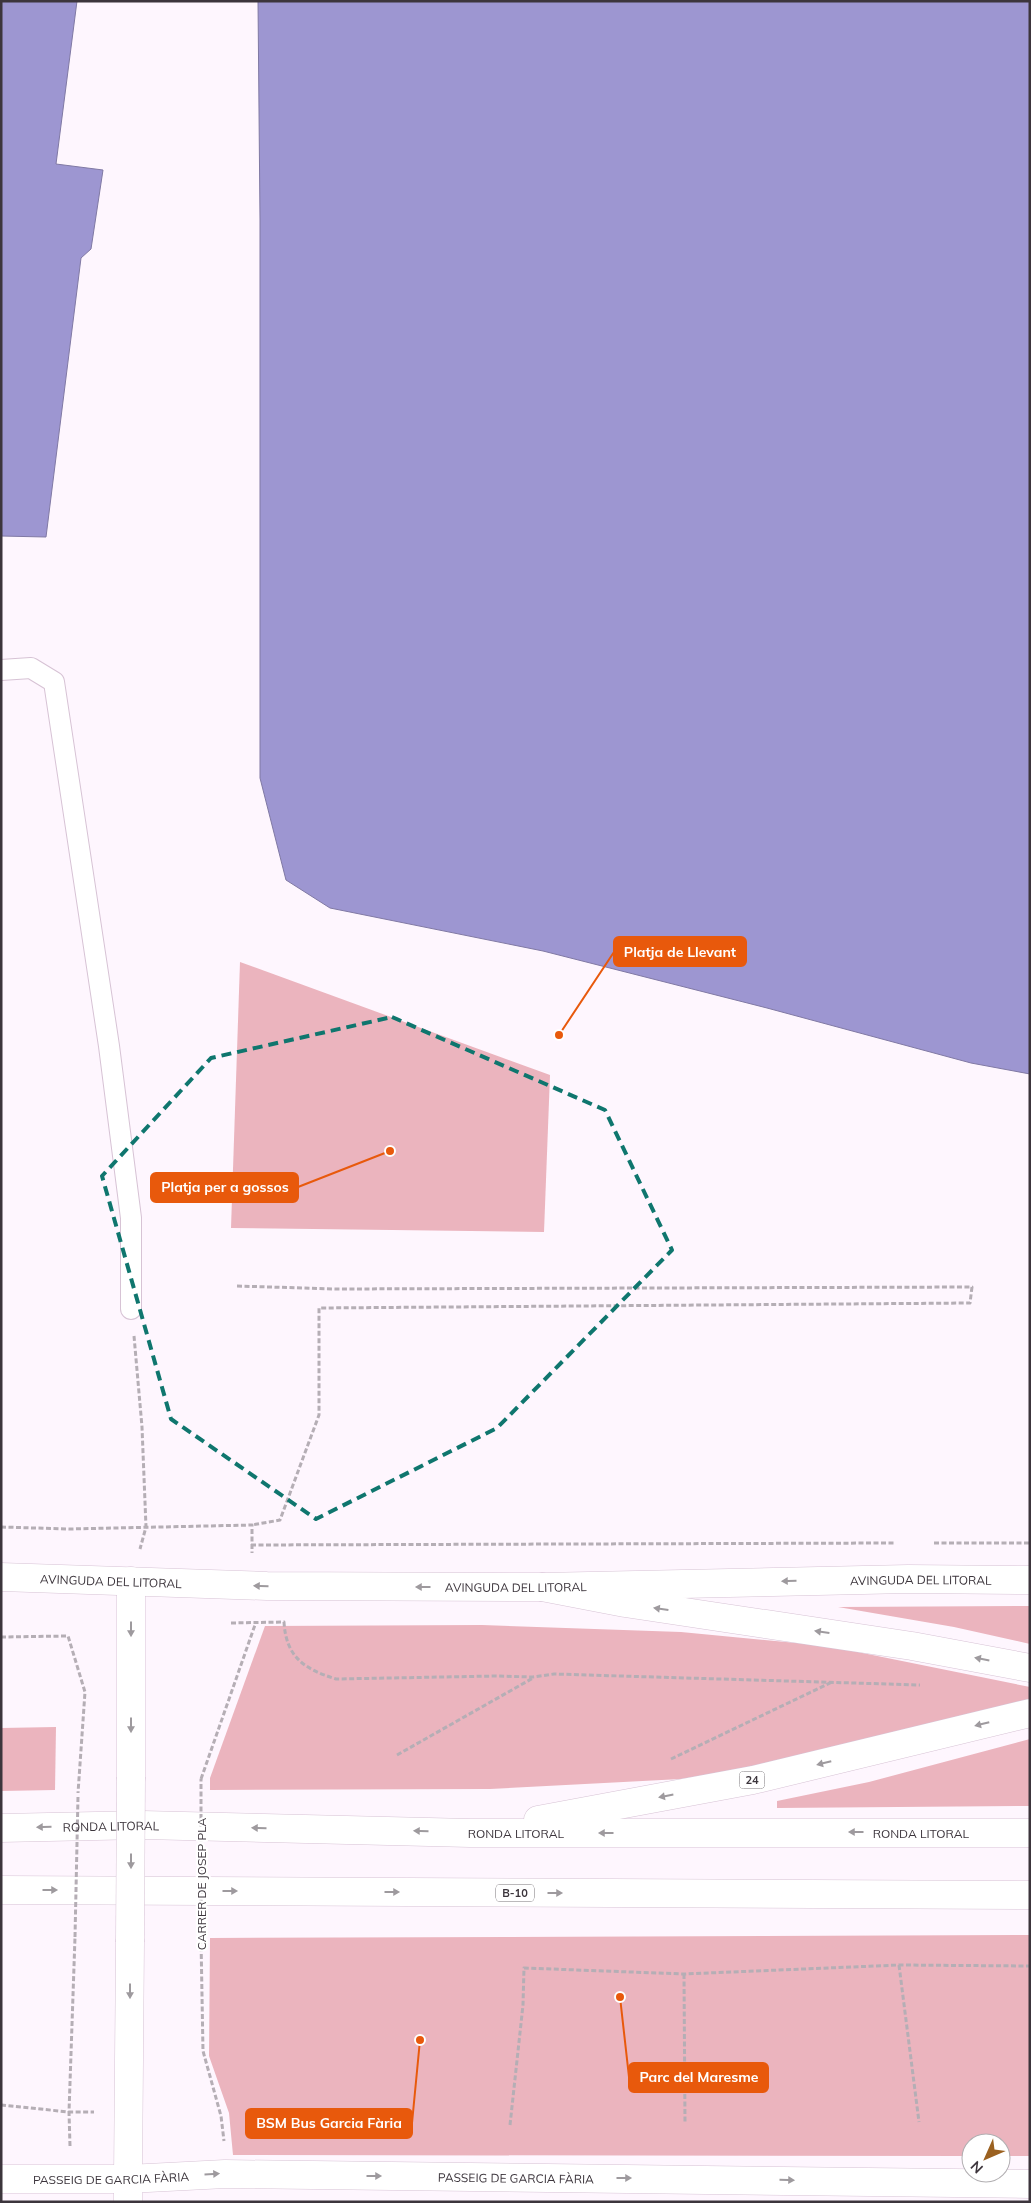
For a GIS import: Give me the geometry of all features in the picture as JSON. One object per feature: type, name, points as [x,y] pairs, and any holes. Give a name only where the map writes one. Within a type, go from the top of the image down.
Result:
[{"type":"main road","name":"AVINGUDA DEL LITORAL","points":[[1,1577],[268,1586],[542,1587],[908,1579],[1030,1580]]},
{"type":"main road","points":[[128,2190],[131,1581]]},
{"type":"main road","points":[[542,1587],[625,1603],[912,1646],[1030,1668]]},
{"type":"main road","name":"24","points":[[470,1832],[753,1780],[1030,1713]]},
{"type":"main road","name":"RONDA LITORAL","points":[[1,1828],[143,1825],[470,1832],[1030,1832]]},
{"type":"main road","name":"B-10","points":[[1,1890],[1030,1895]]},
{"type":"main road","name":"PASSEIG DE GARCIA FÀRIA","points":[[1,2178],[128,2190],[225,2174],[1030,2184]]},
{"type":"lane","points":[[1,670],[31,668],[54,682],[109,1046],[131,1218],[131,1309]]},
{"type":"path","points":[[1,1527],[69,1529],[252,1525],[280,1520],[319,1415],[319,1308],[970,1303],[972,1288],[376,1289],[237,1286]]},
{"type":"path","points":[[131,1309],[142,1427],[146,1527],[131,1581]]},
{"type":"path","points":[[252,1525],[251,1547],[900,1543]]},
{"type":"path","points":[[930,1543],[1030,1543]]},
{"type":"path","points":[[231,1623],[284,1622],[286,1641],[290,1651],[316,1673],[336,1680],[496,1676],[534,1678],[554,1674],[920,1685]]},
{"type":"path","name":"CARRER DE JOSEP PLA","points":[[224,2143],[221,2116],[203,2051],[200,1939],[201,1778],[256,1624]]},
{"type":"path","points":[[1,1638],[68,1636],[85,1692],[78,1796],[69,2112],[70,2153]]},
{"type":"path","points":[[397,1755],[534,1678]]},
{"type":"path","points":[[671,1759],[832,1682]]},
{"type":"path","points":[[510,2125],[523,2005],[524,1968],[684,1974],[899,1965],[1030,1966]]},
{"type":"path","points":[[899,1965],[919,2122]]},
{"type":"path","points":[[684,1974],[685,2124]]},
{"type":"path","points":[[1,2105],[69,2112],[94,2112]]},
{"type":"highlighted area","points":[[392,1017],[605,1110],[672,1250],[497,1428],[316,1519],[171,1419],[102,1176],[211,1058]]},
{"type":"shaded area","points":[[1,1],[77,1],[56,164],[103,170],[91,249],[81,258],[46,537],[1,536]]},
{"type":"shaded area","points":[[258,1],[1030,1],[1030,1074],[971,1063],[767,1008],[543,951],[330,908],[286,880],[260,778]]},
{"type":"shaded area","points":[[240,962],[550,1075],[544,1232],[231,1228]]},
{"type":"shaded area","points":[[1030,1606],[1030,1644],[954,1627],[838,1607]]},
{"type":"shaded area","points":[[482,1625],[681,1632],[828,1646],[1030,1687],[1030,1701],[813,1757],[681,1779],[490,1789],[210,1790],[210,1778],[265,1626]]},
{"type":"shaded area","points":[[56,1727],[55,1790],[1,1791],[1,1728]]},
{"type":"shaded area","points":[[1030,1739],[1030,1806],[777,1808],[777,1801],[869,1782]]},
{"type":"shaded area","points":[[1030,1935],[1030,2156],[1011,2156],[1011,2133],[961,2133],[961,2156],[233,2155],[229,2113],[209,2056],[210,1938]]},
{"type":"place","name":"Platja de Llevant","points":[[559,1035]]},
{"type":"place","name":"Platja per a gossos","points":[[390,1151]]},
{"type":"place","name":"Parc del Maresme","points":[[620,1997]]},
{"type":"place","name":"BSM Bus Garcia Fària","points":[[420,2040]]}]
